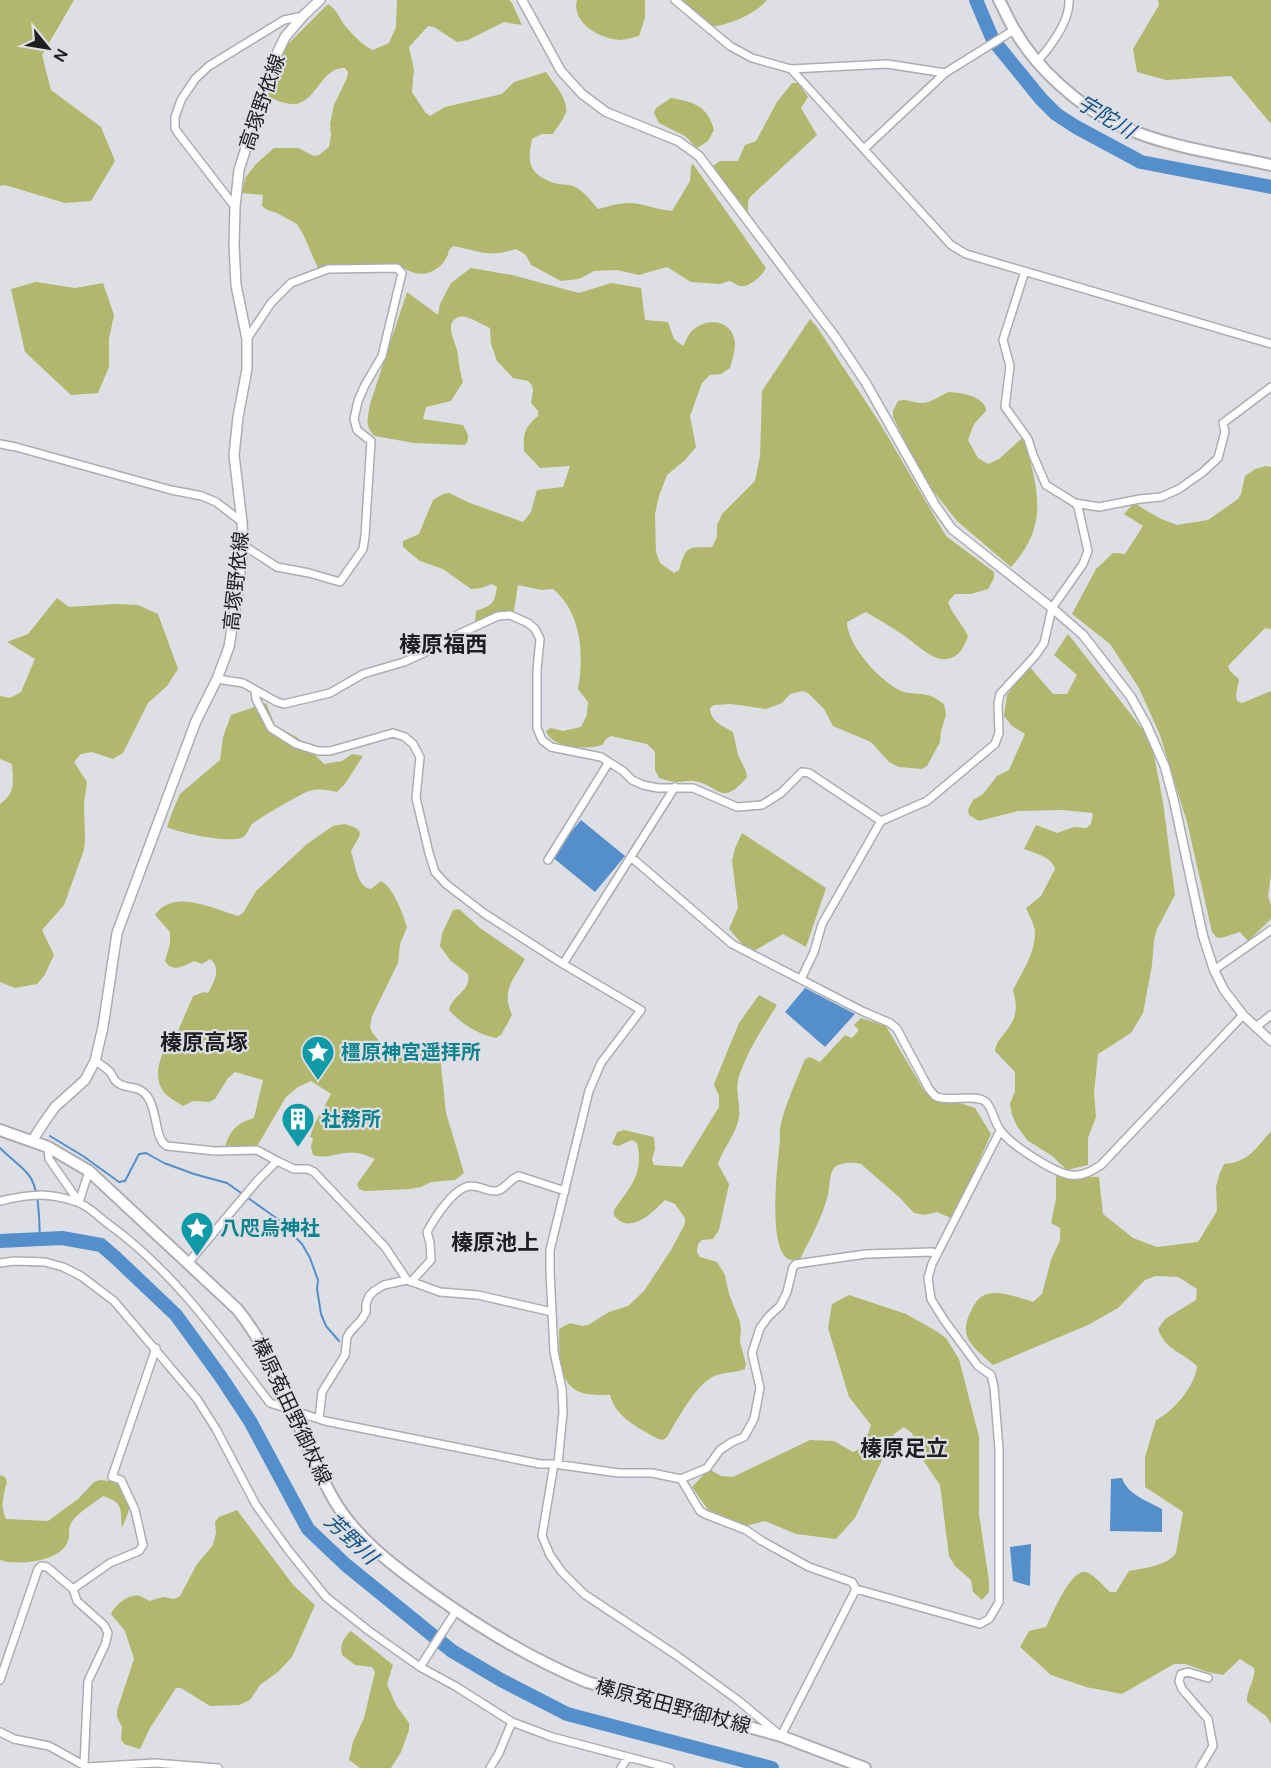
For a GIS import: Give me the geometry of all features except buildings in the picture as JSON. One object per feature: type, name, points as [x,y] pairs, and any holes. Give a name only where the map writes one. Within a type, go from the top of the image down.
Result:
[{"type":"main road","name":"高塚野依線","points":[[32,1141],[55,1107],[85,1080],[95,1061],[103,1027],[117,933],[196,721],[218,679],[229,647],[243,545],[243,522],[234,455],[247,369],[247,339],[236,285],[234,245],[239,170],[273,62],[285,37],[320,0]]},
{"type":"main road","points":[[999,0],[1012,31],[1037,62],[1082,102],[1119,125],[1175,144],[1271,165]]},
{"type":"main road","name":"榛原菟田野御杖線","points":[[0,1130],[48,1147],[89,1171],[237,1309],[252,1328],[270,1360],[328,1490],[341,1513],[356,1531],[398,1569],[454,1614],[558,1671],[587,1682],[781,1736],[865,1768]]},
{"type":"street","points":[[522,0],[561,71],[582,94],[606,112],[678,141],[699,156],[836,338],[866,383],[935,505],[952,529],[1083,635],[1131,697],[1165,767],[1203,936],[1214,970],[1224,990],[1244,1015],[1271,1041]]},
{"type":"street","points":[[675,0],[730,46],[752,58],[791,69],[887,64],[945,73]]},
{"type":"street","points":[[1037,62],[1051,46],[1070,9],[1070,0]]},
{"type":"street","points":[[235,207],[178,133],[175,128],[176,111],[195,80],[210,66],[284,20],[303,16]]},
{"type":"street","points":[[864,149],[945,73],[1012,31]]},
{"type":"street","points":[[791,69],[951,245],[966,254],[1271,344]]},
{"type":"street","points":[[243,545],[277,567],[340,582],[363,549],[370,471],[370,441],[357,430],[354,419],[365,385],[382,356],[402,273],[397,268],[328,269],[291,283],[271,303],[247,339]]},
{"type":"street","points":[[1025,271],[1004,340],[1010,366],[1005,407],[1028,439],[1046,485],[1076,503],[1099,507],[1161,497],[1179,489],[1218,458],[1225,432],[1223,423],[1271,387]]},
{"type":"street","points":[[0,444],[202,496],[216,502],[243,522]]},
{"type":"street","points":[[801,980],[814,952],[822,924],[880,821],[927,801],[995,744],[999,733],[1000,694],[1044,643],[1052,608],[1083,564],[1088,551],[1076,503]]},
{"type":"street","points":[[218,679],[243,683],[284,704],[312,698],[330,693],[363,674],[404,662],[424,653],[433,645],[498,616],[510,615],[528,622],[540,639],[537,670],[537,728],[542,740],[551,747],[601,757],[623,771],[632,780],[643,785],[658,788],[693,788],[737,807],[762,805],[781,793],[802,772],[808,773],[880,821]]},
{"type":"street","points":[[255,690],[256,699],[271,728],[296,744],[318,751],[330,751],[393,733],[405,736],[413,744],[420,757],[416,798],[435,872],[446,884],[485,914],[641,1010],[601,1064],[589,1091],[550,1250],[554,1352],[563,1400],[556,1464],[542,1536],[550,1555],[562,1572],[584,1594],[676,1655],[739,1701],[781,1736],[856,1589]]},
{"type":"street","points":[[548,860],[609,762]]},
{"type":"street","points":[[563,964],[675,787]]},
{"type":"street","points":[[631,857],[732,944],[890,1023],[897,1029],[929,1089],[935,1095],[942,1098],[985,1102],[1000,1131],[1017,1147],[1061,1173],[1074,1176],[1090,1172],[1101,1165],[1244,1015]]},
{"type":"street","points":[[1214,970],[1271,930]]},
{"type":"street","points":[[1256,1027],[1271,1015]]},
{"type":"street","points":[[95,1061],[105,1068],[119,1084],[135,1087],[147,1095],[155,1111],[160,1142],[163,1144],[215,1151],[257,1150],[294,1169],[308,1169],[314,1172],[385,1247],[409,1281]]},
{"type":"street","points":[[681,1479],[700,1511],[746,1530],[810,1567],[852,1582],[856,1589],[980,1624],[989,1619],[999,1602],[999,1449],[994,1387],[991,1375],[978,1366],[931,1299],[928,1278],[932,1264],[1000,1131]]},
{"type":"street","points":[[48,1147],[49,1159],[79,1202],[132,1241],[167,1274],[197,1308],[270,1403],[325,1421],[540,1464],[556,1464],[619,1473],[652,1473],[681,1479],[707,1468],[720,1450],[744,1437],[754,1419],[760,1388],[752,1353],[760,1328],[780,1306],[787,1292],[793,1267],[796,1264],[866,1254],[932,1252],[937,1254]]},
{"type":"street","points":[[188,1263],[277,1161]]},
{"type":"street","points":[[79,1202],[89,1171]]},
{"type":"street","points":[[409,1281],[431,1260],[427,1232],[433,1220],[451,1198],[463,1188],[471,1186],[500,1190],[513,1178],[519,1176],[565,1191]]},
{"type":"street","points":[[0,1201],[30,1194],[79,1202]]},
{"type":"street","points":[[0,1263],[45,1262],[63,1267],[81,1276],[114,1301],[197,1399],[216,1428],[256,1505],[289,1551],[326,1597],[369,1631],[512,1722],[552,1737],[670,1768]]},
{"type":"street","points":[[320,1419],[322,1392],[345,1355],[347,1337],[362,1319],[369,1296],[384,1285],[409,1281],[440,1292],[478,1295],[552,1312]]},
{"type":"street","points":[[73,1588],[110,1563],[139,1551],[143,1545],[135,1510],[121,1480],[112,1477],[156,1348]]},
{"type":"street","points":[[0,1680],[38,1569],[41,1566],[47,1567],[73,1588],[78,1600],[104,1625],[108,1633],[105,1645],[88,1681],[84,1764]]},
{"type":"street","points":[[421,1665],[454,1614]]},
{"type":"street","points":[[1200,1768],[1213,1746],[1208,1719],[1182,1689],[1179,1681],[1181,1674],[1188,1672],[1208,1678]]},
{"type":"street","points":[[490,1768],[512,1722]]},
{"type":"street","points":[[0,1732],[14,1739],[49,1746],[87,1767],[155,1763],[218,1768]]},
{"type":"street","points":[[621,1768],[628,1757]]},
{"type":"green space","points":[[0,0],[74,0],[42,55],[51,90],[101,127],[115,161],[91,201],[65,203],[5,185],[0,186]]},
{"type":"green space","points":[[397,0],[509,0],[522,25],[504,22],[468,40],[457,42],[434,27],[428,26],[409,47],[414,70],[412,92],[430,116],[445,107],[502,94],[514,82],[546,72],[565,101],[566,112],[553,134],[542,134],[532,139],[530,162],[539,176],[554,183],[577,188],[598,209],[628,203],[672,211],[690,181],[693,164],[766,268],[764,271],[744,286],[730,281],[720,284],[691,282],[667,267],[639,275],[617,270],[594,271],[579,279],[561,281],[531,265],[526,255],[516,249],[491,253],[453,246],[437,269],[421,274],[404,268],[367,264],[318,268],[297,224],[262,206],[263,195],[242,193],[245,178],[256,164],[274,148],[298,148],[314,156],[329,147],[334,105],[348,72],[345,68],[330,73],[307,99],[300,103],[280,102],[269,97],[268,91],[287,45],[328,4],[355,37],[373,50],[389,43],[396,27]]},
{"type":"green space","points":[[577,0],[645,0],[645,18],[639,36],[620,40],[596,33],[578,16]]},
{"type":"green space","points":[[681,0],[767,0],[746,16],[718,26],[710,26],[695,21]]},
{"type":"green space","points":[[1158,0],[1271,0],[1271,124],[1231,76],[1166,80],[1137,72],[1133,49],[1159,5]]},
{"type":"green space","points":[[792,83],[798,83],[808,97],[801,108],[817,135],[750,197],[748,212],[710,168],[720,161],[738,161],[745,145],[756,141],[777,102]]},
{"type":"green space","points":[[671,98],[687,101],[704,110],[714,130],[708,141],[697,148],[685,136],[659,123],[654,113],[656,108]]},
{"type":"green space","points":[[471,268],[512,275],[579,293],[611,283],[641,288],[645,320],[668,322],[674,339],[683,346],[692,331],[706,323],[720,323],[734,336],[734,353],[730,368],[721,374],[710,375],[702,383],[690,416],[696,447],[667,475],[659,496],[655,514],[656,552],[660,563],[674,573],[679,570],[689,549],[712,547],[717,537],[717,525],[722,514],[755,481],[760,456],[762,391],[810,319],[881,425],[946,536],[994,572],[994,578],[988,589],[971,594],[955,594],[948,602],[968,636],[960,651],[953,657],[939,659],[933,656],[866,612],[847,622],[859,653],[876,673],[895,688],[904,692],[934,697],[944,704],[946,715],[940,742],[927,766],[922,769],[899,767],[889,762],[871,742],[833,726],[824,709],[808,693],[802,691],[790,694],[782,703],[766,709],[731,704],[714,705],[710,708],[715,720],[733,732],[738,755],[746,771],[747,777],[731,792],[720,792],[702,783],[673,782],[659,778],[655,770],[655,752],[647,744],[611,736],[602,745],[579,747],[562,744],[549,737],[546,731],[551,728],[563,731],[581,727],[587,715],[588,702],[578,689],[581,662],[579,635],[570,610],[563,599],[553,589],[542,590],[518,585],[514,611],[475,621],[476,611],[491,604],[497,587],[492,584],[471,589],[443,569],[420,561],[403,547],[403,541],[419,534],[433,500],[443,494],[449,493],[523,522],[531,512],[537,490],[563,487],[570,466],[540,468],[524,451],[525,432],[538,416],[538,411],[531,403],[532,385],[528,381],[513,378],[497,361],[491,344],[490,328],[462,316],[454,320],[451,328],[463,382],[451,401],[426,407],[423,419],[463,425],[468,437],[465,445],[414,443],[375,436],[368,425],[370,404],[407,292],[438,315],[440,304],[451,283]]},
{"type":"green space","points":[[36,282],[75,288],[103,283],[114,315],[109,339],[109,367],[98,393],[71,395],[25,352],[11,289]]},
{"type":"green space","points":[[949,392],[972,396],[985,406],[986,411],[974,424],[968,440],[978,458],[988,464],[999,459],[1022,438],[1026,443],[1037,493],[1036,522],[1023,552],[1011,567],[957,521],[923,478],[893,417],[898,401],[925,403]]},
{"type":"green space","points":[[1271,467],[1271,629],[1265,628],[1228,666],[1239,679],[1237,701],[1242,703],[1271,691],[1271,874],[1268,896],[1271,905],[1271,919],[1248,941],[1240,932],[1221,938],[1216,937],[1212,932],[1187,822],[1160,735],[1139,688],[1110,644],[1072,614],[1096,569],[1113,553],[1125,554],[1143,526],[1124,514],[1134,503],[1159,518],[1177,525],[1208,520],[1238,499],[1245,476],[1255,469]]},
{"type":"green space","points":[[57,598],[69,607],[138,605],[158,614],[178,669],[167,686],[148,703],[123,753],[113,759],[92,752],[81,754],[74,762],[87,782],[84,804],[84,850],[64,905],[42,930],[54,955],[44,976],[37,984],[15,988],[0,982],[0,804],[9,795],[13,782],[12,764],[0,759],[0,696],[10,698],[21,692],[35,659],[7,642],[28,634]]},
{"type":"green space","points":[[1068,634],[1151,740],[1163,802],[1175,895],[1157,929],[1154,940],[1143,1013],[1131,1033],[1098,1054],[1094,1093],[1096,1117],[1088,1138],[1088,1165],[1067,1170],[1052,1156],[1027,1140],[1017,1126],[1010,1104],[1015,1091],[1015,1072],[995,1051],[998,1042],[1014,1018],[1016,1003],[1013,990],[1028,962],[1035,939],[1033,922],[1026,908],[1041,896],[1055,869],[1047,858],[1024,849],[1036,825],[1057,833],[1074,827],[1086,828],[1091,824],[1093,813],[1062,810],[1018,811],[979,821],[969,815],[968,810],[973,800],[983,794],[997,776],[1009,770],[1025,734],[1012,726],[1004,716],[1007,695],[1029,666],[1053,694],[1067,694],[1077,675],[1054,655]]},
{"type":"green space","points":[[266,703],[275,725],[298,738],[324,764],[342,761],[352,754],[363,756],[345,784],[337,792],[316,790],[298,796],[252,824],[241,838],[204,837],[167,827],[180,794],[220,760],[223,737],[231,715]]},
{"type":"green space","points":[[345,824],[360,832],[351,851],[360,880],[366,888],[371,889],[381,881],[386,884],[397,902],[407,927],[400,944],[398,963],[372,1016],[370,1027],[383,1046],[388,1049],[433,1051],[440,1056],[446,1113],[464,1173],[455,1180],[431,1182],[410,1189],[364,1191],[359,1189],[357,1184],[375,1159],[353,1153],[313,1155],[311,1147],[313,1138],[310,1137],[331,1094],[311,1081],[298,1087],[286,1097],[256,1148],[225,1147],[235,1128],[254,1118],[263,1080],[235,1072],[228,1078],[215,1099],[209,1102],[193,1101],[183,1106],[163,1091],[158,1080],[158,1068],[166,1044],[172,1045],[193,996],[208,993],[214,980],[216,967],[210,959],[202,964],[194,961],[175,968],[168,965],[165,961],[170,944],[170,932],[155,915],[163,907],[183,902],[206,905],[238,916],[243,913],[256,891],[307,844],[333,826]]},
{"type":"green space","points":[[742,833],[826,888],[806,947],[783,934],[754,951],[744,946],[729,929],[738,908],[732,861]]},
{"type":"green space","points":[[459,909],[480,928],[525,959],[508,992],[512,1015],[501,1035],[496,1038],[470,1028],[449,1010],[454,1000],[465,989],[468,980],[468,974],[450,960],[440,946],[442,934],[453,910]]},
{"type":"green space","points":[[759,995],[777,1005],[750,1050],[741,1070],[737,1090],[738,1122],[718,1164],[729,1184],[719,1230],[713,1239],[702,1240],[698,1244],[697,1252],[700,1257],[717,1262],[725,1275],[729,1294],[740,1322],[740,1342],[746,1364],[745,1369],[720,1374],[702,1385],[667,1437],[663,1440],[658,1439],[623,1416],[617,1410],[610,1395],[586,1394],[569,1384],[561,1368],[559,1329],[570,1323],[588,1325],[609,1312],[628,1306],[644,1291],[671,1250],[685,1224],[685,1218],[675,1204],[665,1200],[640,1221],[634,1223],[622,1222],[614,1216],[614,1210],[634,1179],[639,1154],[637,1143],[632,1140],[618,1146],[612,1144],[617,1132],[624,1130],[654,1137],[655,1149],[652,1160],[654,1165],[682,1167],[719,1107],[719,1095],[714,1085],[716,1079],[739,1023]]},
{"type":"green space","points":[[861,1018],[886,1026],[923,1089],[975,1108],[991,1134],[953,1219],[937,1212],[925,1215],[914,1213],[861,1164],[847,1163],[836,1166],[831,1174],[828,1195],[816,1228],[800,1259],[788,1259],[781,1249],[775,1211],[780,1131],[785,1111],[805,1059],[810,1057],[820,1062],[845,1035],[852,1038],[859,1030],[854,1025]]},
{"type":"green space","points":[[1271,1131],[1271,1724],[1266,1716],[1247,1702],[1254,1677],[1254,1668],[1240,1659],[1223,1675],[1186,1664],[1174,1664],[1122,1694],[1086,1687],[1051,1675],[1020,1647],[1029,1631],[1046,1627],[1062,1594],[1079,1573],[1088,1573],[1110,1592],[1116,1592],[1129,1571],[1161,1564],[1176,1553],[1183,1512],[1145,1487],[1145,1457],[1156,1420],[1170,1411],[1188,1390],[1197,1366],[1165,1342],[1158,1329],[1165,1319],[1196,1300],[1197,1289],[1178,1277],[1156,1276],[1145,1280],[1118,1308],[1088,1325],[993,1365],[974,1347],[966,1328],[974,1305],[984,1295],[1004,1294],[1033,1302],[1042,1294],[1051,1260],[1060,1240],[1060,1228],[1051,1223],[1056,1199],[1056,1176],[1099,1177],[1103,1214],[1133,1238],[1157,1247],[1198,1242],[1217,1211],[1216,1187],[1224,1164],[1246,1157]]},
{"type":"green space","points":[[849,1295],[906,1314],[936,1331],[946,1338],[959,1359],[979,1437],[979,1514],[989,1581],[989,1592],[982,1600],[973,1592],[971,1580],[955,1566],[949,1556],[940,1485],[921,1457],[912,1433],[904,1427],[894,1434],[855,1518],[836,1539],[796,1534],[765,1521],[746,1526],[708,1510],[692,1487],[709,1469],[721,1476],[733,1477],[810,1440],[834,1441],[853,1452],[863,1448],[871,1425],[849,1397],[828,1328],[832,1304]]},
{"type":"green space","points":[[0,1475],[5,1477],[7,1482],[3,1497],[6,1519],[48,1521],[78,1499],[94,1482],[100,1480],[118,1482],[128,1500],[128,1514],[122,1528],[120,1507],[115,1501],[103,1496],[74,1519],[70,1525],[68,1541],[57,1554],[38,1561],[17,1563],[0,1560]]},
{"type":"green space","points":[[237,1510],[294,1586],[315,1605],[292,1657],[279,1671],[260,1685],[250,1700],[239,1705],[210,1706],[181,1688],[176,1688],[150,1728],[140,1749],[124,1744],[121,1739],[122,1727],[117,1717],[117,1710],[134,1659],[125,1631],[111,1614],[119,1604],[131,1596],[140,1596],[149,1601],[163,1597],[174,1599],[180,1596],[197,1564],[213,1545],[216,1533],[215,1522],[219,1517]]},
{"type":"green space","points":[[351,1631],[393,1665],[387,1684],[396,1705],[409,1723],[409,1730],[401,1752],[391,1768],[360,1768],[349,1760],[353,1742],[364,1718],[375,1672],[372,1667],[355,1665],[342,1655],[343,1642]]},
{"type":"water","points":[[581,820],[625,856],[595,892],[551,856]]},
{"type":"water","points":[[805,988],[855,1014],[825,1047],[785,1012]]},
{"type":"water","points":[[1122,1478],[1133,1493],[1162,1509],[1162,1532],[1110,1531],[1111,1479]]},
{"type":"water","points":[[1031,1544],[1030,1586],[1013,1581],[1010,1547]]},
{"type":"waterway","name":"宇陀川","points":[[976,0],[993,40],[1041,99],[1056,114],[1076,127],[1141,162],[1271,187]]},
{"type":"waterway","points":[[50,1136],[119,1182],[125,1181],[139,1154],[146,1153],[164,1163],[227,1183],[279,1220],[302,1244],[318,1280],[321,1314],[326,1326],[339,1341]]},
{"type":"waterway","points":[[0,1148],[32,1180],[38,1205],[40,1239]]},
{"type":"waterway","name":"芳野川","points":[[0,1241],[62,1238],[101,1245],[116,1258],[176,1315],[221,1377],[250,1421],[308,1529],[346,1565],[452,1651],[501,1680],[567,1714],[772,1768]]},
{"type":"place","name":"橿原神宮遥拝所","points":[[318,1081]]},
{"type":"place","name":"社務所","points":[[298,1148]]},
{"type":"place","name":"八咫烏神社","points":[[197,1257]]},
{"type":"district","name":"榛原福西","points":[[443,644]]},
{"type":"district","name":"榛原高塚","points":[[204,1042]]},
{"type":"district","name":"榛原池上","points":[[495,1242]]},
{"type":"district","name":"榛原足立","points":[[904,1448]]}]
